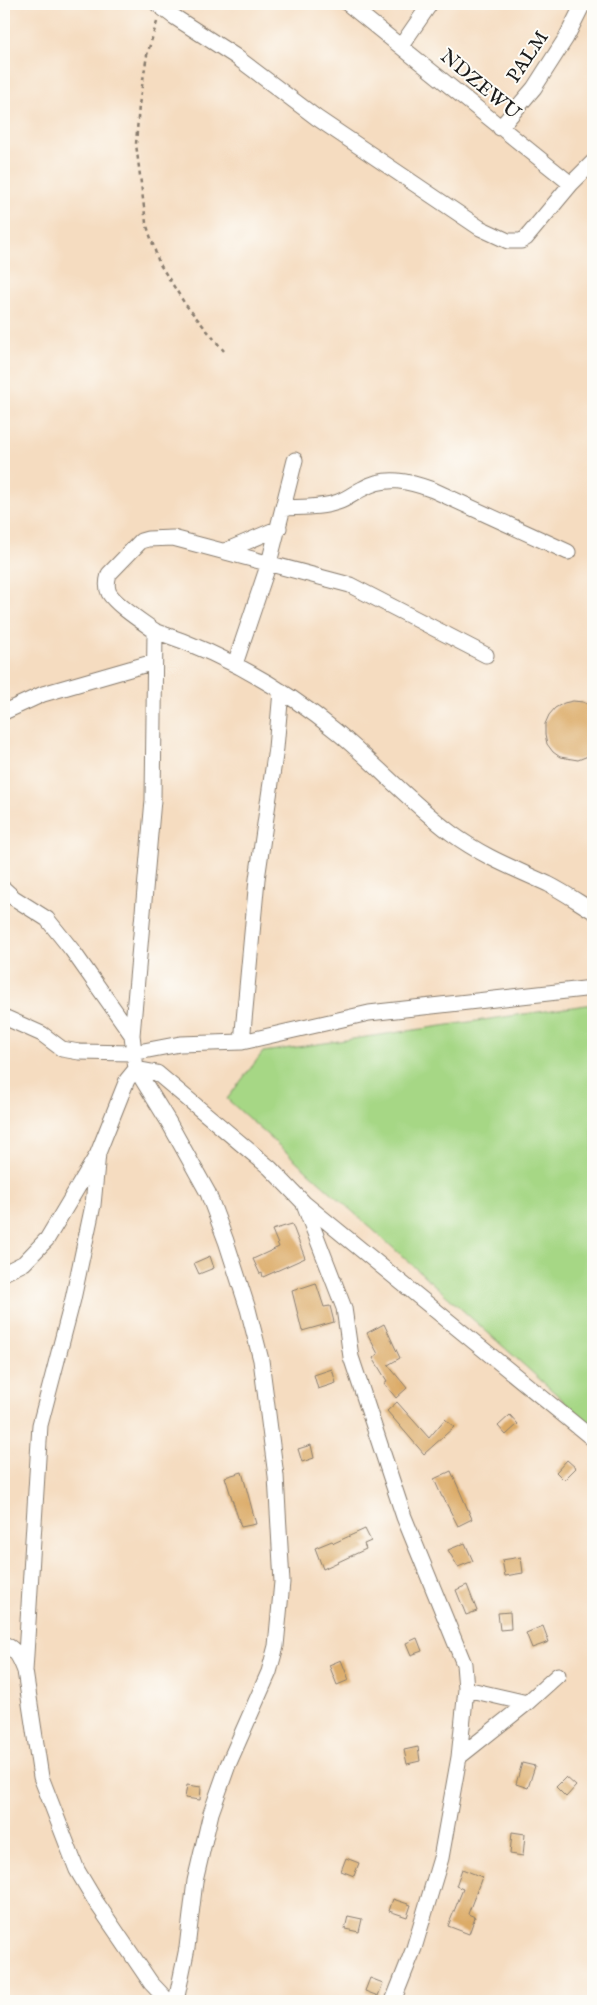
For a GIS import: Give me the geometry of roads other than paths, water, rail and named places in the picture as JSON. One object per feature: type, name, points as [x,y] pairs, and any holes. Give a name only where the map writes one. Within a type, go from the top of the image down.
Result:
[{"type":"street","name":"NDZEWU","points":[[348,4],[571,184]]},
{"type":"street","points":[[401,46],[430,4]]},
{"type":"street","name":"PALM","points":[[500,128],[534,88],[566,38],[584,4]]},
{"type":"street","points":[[159,6],[235,56],[317,118],[422,190],[480,228],[508,241],[521,242],[526,238],[571,184],[590,165]]},
{"type":"street","points":[[235,664],[269,563],[295,460]]},
{"type":"street","points":[[284,508],[322,506],[338,502],[376,482],[397,480],[415,483],[433,490],[568,552]]},
{"type":"street","points":[[225,551],[279,528]]},
{"type":"street","points":[[486,655],[350,585],[173,538],[148,539],[138,544],[114,568],[106,581],[110,594],[155,631],[235,664],[310,710],[338,732],[450,832],[479,852],[548,884],[593,911]]},
{"type":"street","points":[[155,631],[153,800],[132,1035],[133,1053],[136,1069],[208,1193],[248,1309],[262,1360],[276,1476],[282,1582],[276,1646],[269,1672],[232,1757],[211,1813],[195,1881],[187,1948],[176,2001]]},
{"type":"street","points":[[4,712],[43,694],[154,662]]},
{"type":"street","points":[[242,1042],[257,879],[276,748],[281,691]]},
{"type":"street","points":[[4,889],[14,898],[47,919],[72,950],[132,1035]]},
{"type":"street","points":[[4,1017],[42,1034],[62,1049],[79,1052],[133,1053],[180,1044],[242,1042],[369,1013],[593,988]]},
{"type":"street","points":[[4,1273],[24,1263],[47,1239],[98,1153],[127,1080],[136,1069]]},
{"type":"street","points":[[136,1069],[157,1073],[270,1168],[303,1202],[593,1439]]},
{"type":"street","points":[[25,1671],[40,1425],[73,1299],[93,1205],[98,1153]]},
{"type":"street","points":[[303,1202],[344,1308],[351,1357],[404,1517],[464,1664],[466,1689],[459,1757],[441,1858],[414,1948],[394,2001]]},
{"type":"street","points":[[4,1644],[12,1648],[20,1657],[25,1671],[41,1777],[77,1870],[96,1902],[151,1983],[168,2001]]},
{"type":"street","points":[[459,1757],[527,1703],[558,1675]]},
{"type":"street","points":[[466,1689],[527,1703]]}]
